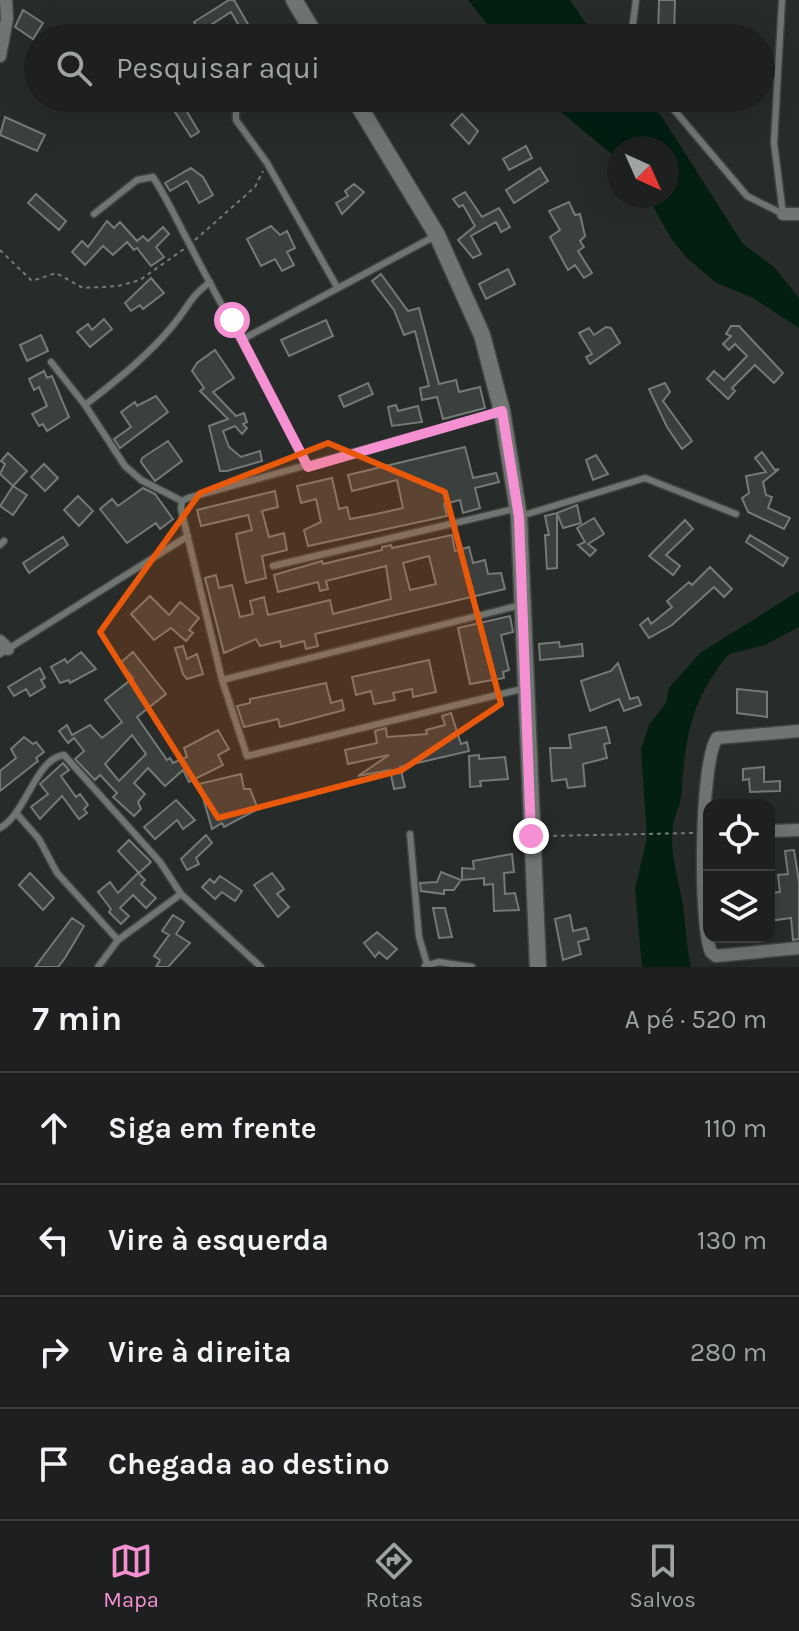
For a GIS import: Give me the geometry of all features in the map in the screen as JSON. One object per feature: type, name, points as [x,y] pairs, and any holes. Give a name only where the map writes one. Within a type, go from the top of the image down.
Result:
[{"type":"main road","points":[[294,0],[309,24]]},
{"type":"main road","points":[[362,112],[437,235],[482,335],[502,411],[519,512],[538,967]]},
{"type":"street","points":[[0,56],[6,0]]},
{"type":"street","points":[[783,214],[799,214]]},
{"type":"street","points":[[705,799],[704,785],[717,738],[799,731]]},
{"type":"street","points":[[775,831],[799,830]]},
{"type":"street","points":[[708,871],[711,952],[716,956],[799,948]]},
{"type":"lane","points":[[633,24],[636,0]]},
{"type":"lane","points":[[782,0],[774,143],[783,214]]},
{"type":"lane","points":[[236,112],[236,120],[267,163],[337,287]]},
{"type":"lane","points":[[676,112],[747,196],[783,214]]},
{"type":"lane","points":[[94,214],[137,180],[153,177],[175,209],[189,245],[243,339],[308,467]]},
{"type":"lane","points":[[243,339],[437,235]]},
{"type":"lane","points":[[85,405],[175,324],[190,298],[210,282]]},
{"type":"lane","points":[[51,362],[85,405],[125,466],[141,480],[182,501],[502,411]]},
{"type":"lane","points":[[273,566],[519,512],[645,478],[736,514]]},
{"type":"lane","points":[[182,501],[222,680],[247,756],[526,688]]},
{"type":"lane","points":[[3,648],[188,536]]},
{"type":"lane","points":[[222,680],[523,604]]},
{"type":"lane","points":[[0,828],[17,814],[34,781],[55,757],[64,755],[160,862],[181,894],[261,967]]},
{"type":"lane","points":[[17,814],[39,839],[57,873],[118,940]]},
{"type":"lane","points":[[410,834],[419,937],[426,965],[472,967]]},
{"type":"lane","points":[[98,967],[118,940],[181,894]]},
{"type":"path","points":[[0,250],[32,281],[56,273],[83,288],[140,280],[189,245],[255,187],[267,163]]},
{"type":"path","points":[[531,836],[703,833]]},
{"type":"highlighted area","points":[[328,443],[445,492],[501,704],[402,770],[218,818],[100,632],[200,493]]},
{"type":"shaded area","points":[[468,0],[570,0],[586,24],[487,24]]},
{"type":"shaded area","points":[[561,112],[657,112],[674,136],[607,136],[607,150]]},
{"type":"shaded area","points":[[679,144],[743,244],[773,266],[799,298],[799,328],[753,298],[715,282],[672,240],[654,208],[679,208]]},
{"type":"shaded area","points":[[799,591],[799,627],[765,645],[729,654],[705,688],[688,738],[672,836],[691,967],[642,967],[635,889],[647,838],[641,749],[649,725],[666,703],[669,688],[700,653]]},
{"type":"building","points":[[229,0],[234,0],[248,24],[238,24],[231,12],[212,24],[194,22]]},
{"type":"building","points":[[659,0],[675,0],[674,24],[658,24]]},
{"type":"building","points":[[23,10],[43,23],[24,24],[24,33],[15,27]]},
{"type":"building","points":[[175,112],[187,112],[199,132],[191,137]]},
{"type":"building","points":[[462,114],[478,131],[469,144],[451,125]]},
{"type":"building","points":[[5,117],[45,135],[37,151],[0,135]]},
{"type":"building","points":[[526,146],[532,158],[509,170],[503,159]]},
{"type":"building","points":[[191,168],[203,177],[213,195],[199,203],[187,181],[170,191],[165,183]]},
{"type":"building","points":[[540,168],[548,181],[514,203],[506,190]]},
{"type":"building","points":[[354,184],[364,192],[342,214],[336,203],[348,196],[345,191]]},
{"type":"building","points":[[465,192],[482,217],[499,208],[510,227],[501,232],[496,222],[471,236],[481,254],[473,258],[458,240],[475,226],[463,205],[459,207],[453,199]]},
{"type":"building","points":[[36,194],[66,221],[59,230],[28,203]]},
{"type":"building","points":[[569,202],[575,215],[580,214],[585,236],[580,241],[584,247],[578,251],[592,273],[584,278],[575,265],[568,270],[550,237],[560,230],[549,211]]},
{"type":"building","points":[[107,221],[114,228],[120,222],[137,241],[143,236],[148,241],[163,227],[169,234],[156,247],[164,257],[151,266],[137,248],[134,250],[127,242],[113,255],[103,246],[85,265],[72,252],[82,241],[88,247]]},
{"type":"building","points":[[271,226],[280,235],[287,231],[295,248],[287,252],[294,265],[282,271],[275,259],[261,266],[247,239]]},
{"type":"building","points":[[508,269],[515,284],[486,299],[479,284]]},
{"type":"building","points":[[381,274],[408,311],[419,308],[439,384],[456,380],[459,392],[480,387],[485,408],[443,419],[437,397],[422,400],[420,388],[429,386],[415,331],[404,335],[394,310],[372,281]]},
{"type":"building","points":[[151,278],[164,293],[143,309],[140,305],[131,311],[125,303]]},
{"type":"building","points":[[104,319],[112,329],[90,347],[77,332],[88,324],[92,330]]},
{"type":"building","points":[[326,320],[333,336],[289,356],[281,340]]},
{"type":"building","points":[[731,326],[739,326],[783,373],[774,383],[755,365],[732,388],[735,391],[728,399],[707,379],[714,371],[724,380],[747,356],[735,344],[729,350],[723,344],[731,336],[726,334]]},
{"type":"building","points":[[606,327],[611,328],[620,343],[590,364],[586,357],[592,354],[579,333],[589,328],[594,335]]},
{"type":"building","points":[[41,335],[48,351],[27,361],[20,345]]},
{"type":"building","points":[[215,350],[234,378],[213,392],[236,416],[244,413],[247,422],[243,424],[247,428],[242,434],[235,426],[223,431],[229,447],[241,457],[260,451],[262,461],[227,471],[220,471],[209,426],[228,419],[200,391],[204,388],[192,371],[197,363]]},
{"type":"building","points":[[44,371],[47,378],[52,376],[69,417],[47,431],[43,424],[39,426],[32,414],[47,406],[39,387],[34,390],[29,379]]},
{"type":"building","points":[[368,383],[373,394],[344,407],[339,396]]},
{"type":"building","points":[[665,383],[670,392],[663,401],[692,441],[682,449],[667,427],[649,389]]},
{"type":"building","points":[[156,396],[168,412],[120,448],[114,439],[131,427],[121,412],[135,402],[137,406]]},
{"type":"building","points":[[396,405],[398,411],[418,406],[422,422],[392,426],[388,407]]},
{"type":"building","points":[[168,441],[182,461],[155,481],[141,462],[142,458]]},
{"type":"building","points":[[465,447],[473,478],[496,473],[499,482],[475,488],[480,508],[463,513],[460,500],[444,504],[447,516],[308,546],[304,530],[321,522],[316,499],[301,503],[297,486],[332,478],[339,509],[347,507],[350,519],[403,508],[397,480],[352,491],[348,475]]},
{"type":"building","points":[[762,452],[775,470],[779,469],[763,482],[766,495],[772,497],[768,508],[790,518],[784,529],[748,512],[742,498],[749,493],[746,476],[766,472],[755,458]]},
{"type":"building","points":[[8,453],[27,471],[13,486],[0,474],[5,464],[1,461]]},
{"type":"building","points":[[596,455],[608,474],[593,480],[586,460]]},
{"type":"building","points":[[44,464],[58,478],[45,491],[31,477]]},
{"type":"building","points":[[13,486],[27,495],[13,515],[0,506]]},
{"type":"building","points":[[143,488],[155,494],[173,519],[160,529],[156,523],[127,543],[100,509],[112,499],[118,506]]},
{"type":"building","points":[[275,491],[278,507],[262,511],[269,537],[284,533],[287,550],[262,556],[266,578],[246,583],[236,534],[252,530],[248,515],[201,526],[197,510]]},
{"type":"building","points":[[78,496],[93,511],[79,526],[64,510]]},
{"type":"building","points":[[577,505],[581,523],[563,528],[557,513]]},
{"type":"building","points":[[557,513],[557,568],[547,569],[545,535],[549,535],[545,516]]},
{"type":"building","points":[[594,518],[604,534],[588,544],[596,550],[590,556],[578,545],[585,542],[577,528]]},
{"type":"building","points":[[685,520],[693,529],[666,555],[680,566],[673,575],[649,556]]},
{"type":"building","points":[[452,535],[455,551],[469,547],[473,563],[485,560],[488,574],[501,573],[505,589],[315,634],[318,646],[306,649],[304,641],[281,647],[280,641],[260,646],[256,639],[224,653],[205,578],[216,575],[219,588],[232,585],[240,617],[253,614],[250,601],[264,597],[268,615],[330,600],[333,614],[391,599],[386,566],[326,581],[328,589],[320,591],[318,582],[278,592],[274,575],[322,561],[323,564],[382,550],[382,547],[391,545],[392,548]],"holes":[[[429,556],[436,584],[410,590],[403,563]]]},
{"type":"building","points":[[750,535],[788,558],[783,566],[746,542]]},
{"type":"building","points":[[63,537],[68,545],[29,573],[23,563]]},
{"type":"building","points":[[710,567],[732,589],[724,597],[714,587],[672,625],[649,638],[640,625],[648,618],[651,624],[672,607],[667,601],[689,582],[692,585]]},
{"type":"building","points":[[150,596],[169,615],[180,602],[199,618],[189,630],[193,633],[186,641],[171,628],[154,640],[131,614]]},
{"type":"building","points":[[510,616],[513,632],[501,635],[509,670],[503,672],[504,678],[470,684],[458,628]]},
{"type":"building","points":[[559,642],[560,647],[582,644],[583,656],[540,660],[539,644]]},
{"type":"building","points":[[183,646],[187,659],[197,654],[203,674],[187,679],[183,674],[175,648]]},
{"type":"building","points":[[81,652],[96,669],[70,683],[69,680],[60,683],[51,667],[65,659],[67,663]]},
{"type":"building","points":[[133,652],[166,694],[137,717],[167,760],[170,758],[173,763],[187,757],[184,748],[218,730],[229,749],[218,755],[223,765],[189,782],[183,770],[165,786],[148,768],[134,783],[145,794],[138,802],[141,809],[134,816],[113,797],[117,793],[100,775],[95,780],[75,759],[84,751],[74,738],[68,743],[59,731],[67,725],[72,735],[90,725],[102,738],[122,722],[105,700],[133,678],[120,663]],"holes":[[[132,735],[146,754],[119,781],[105,764]]]},
{"type":"building","points":[[429,660],[436,692],[413,697],[412,689],[393,693],[395,700],[374,704],[371,691],[356,695],[352,677]]},
{"type":"building","points":[[618,663],[630,699],[638,697],[641,705],[624,711],[619,699],[590,711],[581,681],[611,671]]},
{"type":"building","points":[[40,668],[45,687],[30,696],[26,689],[14,696],[8,687]]},
{"type":"building","points":[[326,683],[331,703],[342,700],[344,710],[280,727],[278,719],[244,727],[237,706],[250,703],[250,699]]},
{"type":"building","points":[[737,689],[767,692],[767,717],[737,713]]},
{"type":"building","points":[[451,713],[461,744],[467,742],[469,751],[400,767],[405,787],[394,789],[390,770],[358,776],[389,755],[348,764],[345,750],[377,743],[375,731],[386,728],[387,737],[427,734],[426,730],[445,725],[442,716]]},
{"type":"building","points":[[606,727],[610,743],[604,744],[607,758],[583,764],[585,786],[568,788],[566,779],[552,781],[550,748],[571,748],[569,735]]},
{"type":"building","points":[[24,737],[33,744],[36,742],[44,752],[36,758],[38,761],[0,791],[0,771],[16,758],[11,749]]},
{"type":"building","points":[[479,755],[479,759],[505,757],[508,779],[480,781],[481,786],[470,787],[469,756]]},
{"type":"building","points":[[63,763],[69,770],[61,776],[76,797],[80,794],[88,805],[84,809],[87,813],[79,819],[62,796],[40,819],[31,807],[48,794],[40,784]]},
{"type":"building","points":[[764,767],[764,782],[780,781],[780,791],[750,792],[749,779],[743,780],[743,769]]},
{"type":"building","points":[[241,774],[244,789],[250,789],[258,809],[224,827],[222,823],[212,829],[199,784]]},
{"type":"building","points":[[176,800],[195,820],[183,829],[177,820],[155,839],[144,827]]},
{"type":"building","points":[[206,835],[212,843],[196,858],[199,864],[187,870],[181,859]]},
{"type":"building","points":[[129,840],[151,862],[139,873],[118,851]]},
{"type":"building","points":[[794,850],[799,882],[799,939],[793,940],[791,918],[775,920],[775,893],[780,892],[778,875],[788,874],[785,851]]},
{"type":"building","points":[[512,854],[514,872],[504,873],[505,894],[515,893],[519,910],[494,911],[493,884],[484,885],[484,878],[462,880],[462,868],[474,869],[473,861]]},
{"type":"building","points":[[441,872],[461,880],[454,890],[444,890],[444,894],[421,891],[420,883],[437,882]]},
{"type":"building","points":[[30,873],[54,898],[43,910],[19,885]]},
{"type":"building","points":[[138,873],[145,880],[141,884],[156,898],[146,908],[133,895],[120,908],[129,916],[121,924],[109,912],[111,909],[98,892],[110,882],[118,893]]},
{"type":"building","points":[[272,873],[284,889],[277,894],[289,907],[278,917],[254,885]]},
{"type":"building","points":[[220,876],[242,891],[235,901],[222,892],[215,899],[202,887],[210,879],[214,883]]},
{"type":"building","points":[[433,908],[445,908],[452,937],[439,938]]},
{"type":"building","points":[[173,915],[184,922],[176,934],[190,943],[168,967],[156,967],[160,960],[154,956],[169,935],[162,931]]},
{"type":"building","points":[[570,915],[573,931],[586,928],[589,939],[578,942],[581,954],[563,960],[555,919]]},
{"type":"building","points":[[72,918],[84,926],[65,958],[58,967],[35,967]]},
{"type":"building","points":[[377,932],[397,949],[387,959],[379,952],[375,957],[364,943]]},
{"type":"route","points":[[232,320],[308,467],[502,411],[519,517],[531,836]]}]
